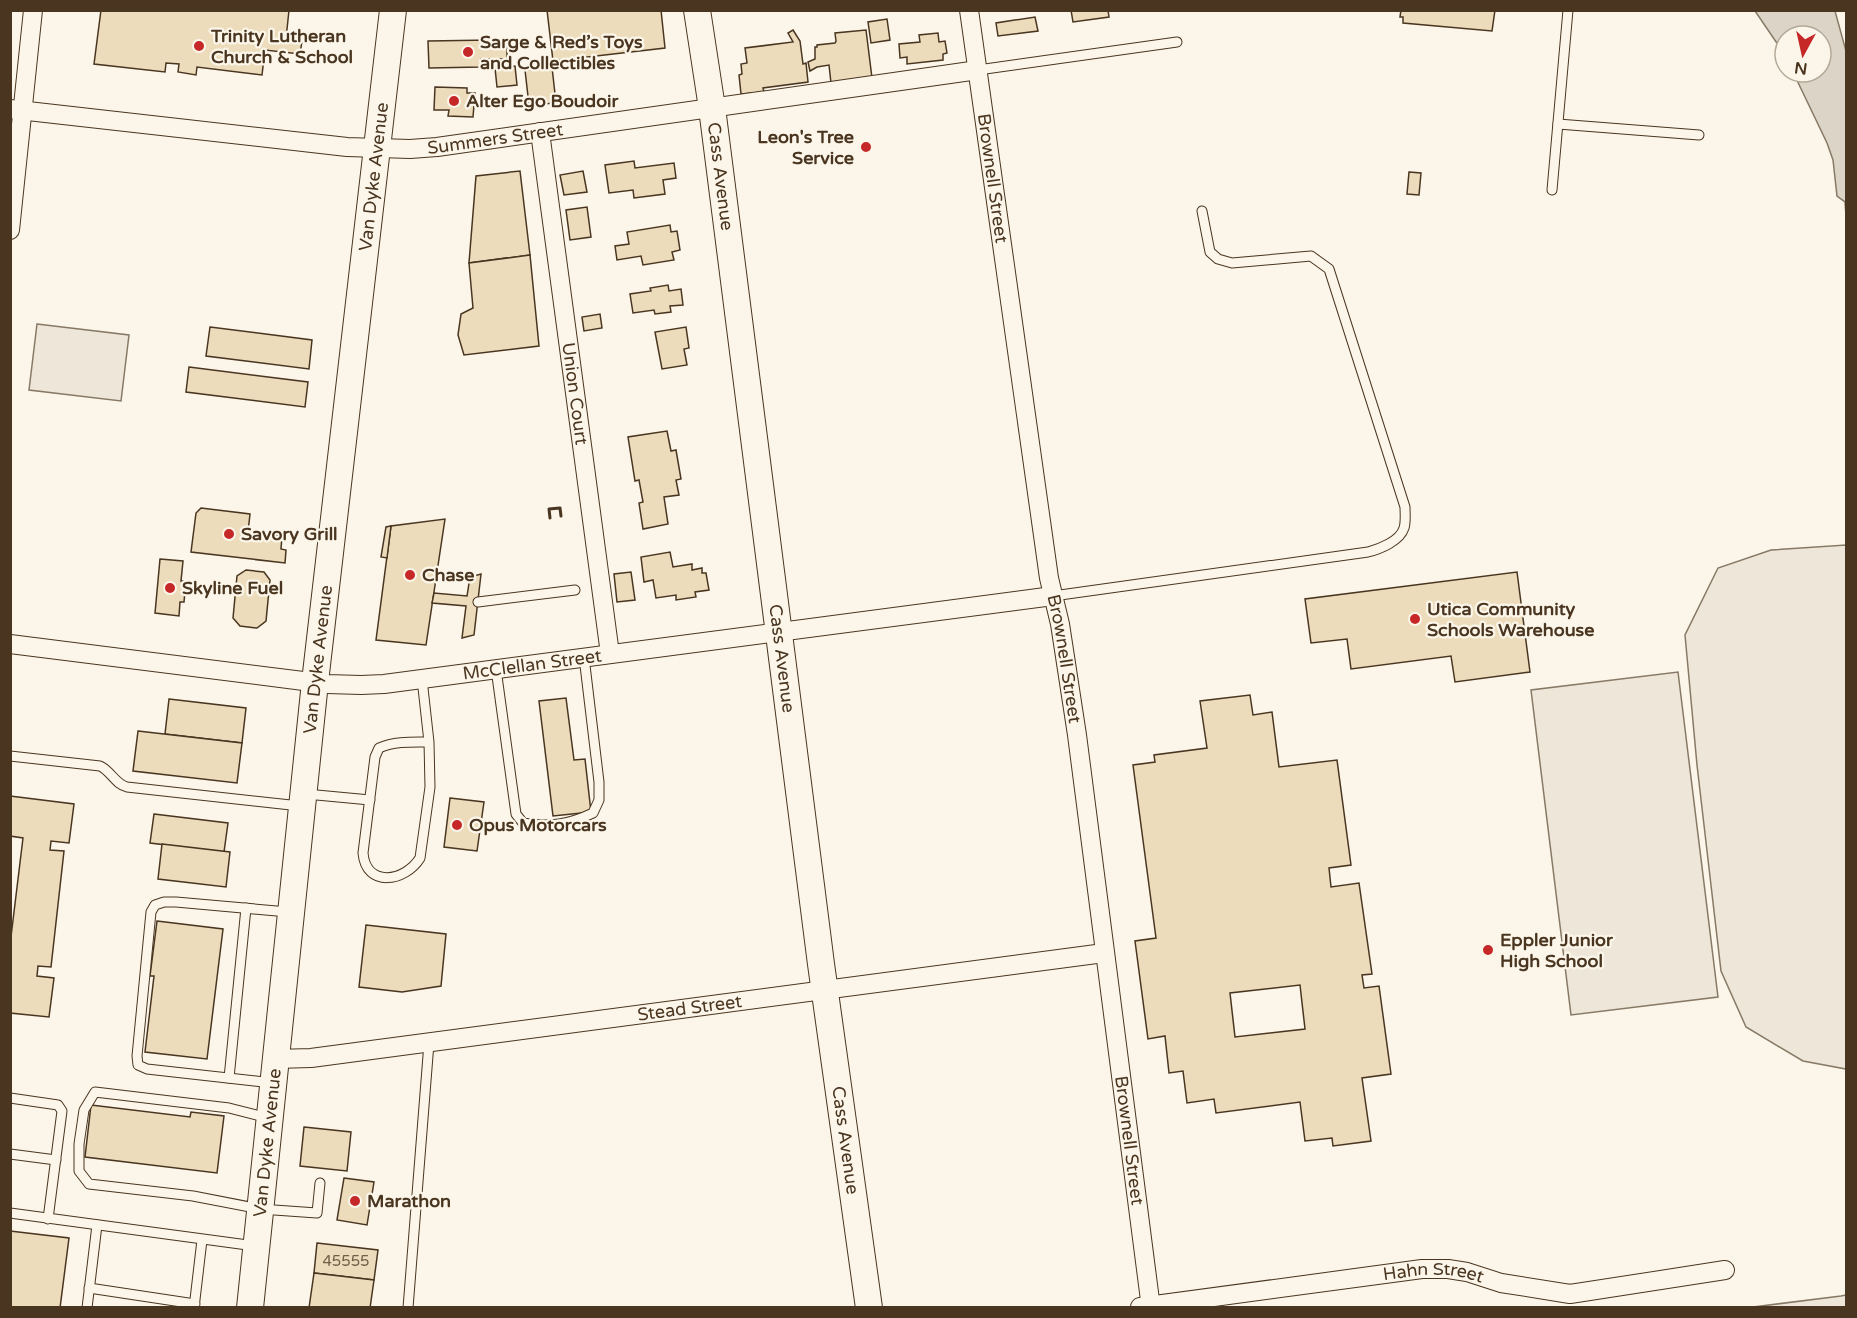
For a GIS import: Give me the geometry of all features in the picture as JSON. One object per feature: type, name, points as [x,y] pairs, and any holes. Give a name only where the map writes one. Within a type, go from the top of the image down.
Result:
[{"type":"street","points":[[10,230],[16,110],[33,10]]},
{"type":"street","name":"Van Dyke Avenue","points":[[250,1308],[315,682],[393,10]]},
{"type":"street","name":"Cass Avenue","points":[[697,10],[712,108],[778,632],[869,1308]]},
{"type":"street","name":"Brownell Street","points":[[969,10],[1049,578],[1060,624],[1075,723],[1146,1307]]},
{"type":"street","name":"Summers Street","points":[[16,110],[347,147],[410,149],[978,70]]},
{"type":"street","name":"Union Court","points":[[540,132],[610,654]]},
{"type":"street","name":"McClellan Street","points":[[10,644],[361,686],[1053,596]]},
{"type":"street","name":"Stead Street","points":[[274,1071],[311,1058],[1104,953]]},
{"type":"street","name":"Hahn Street","points":[[1146,1307],[1422,1269],[1467,1272],[1501,1283],[1570,1294],[1725,1270]]},
{"type":"lane","points":[[1552,190],[1568,10]]},
{"type":"lane","points":[[978,70],[1177,42]]},
{"type":"lane","points":[[1558,124],[1699,135]]},
{"type":"lane","points":[[1053,596],[1368,552],[1383,548],[1404,528],[1405,507],[1329,269],[1311,255],[1232,263],[1218,259],[1210,252],[1202,211]]},
{"type":"lane","points":[[478,602],[575,590]]},
{"type":"lane","points":[[496,669],[516,814],[524,823],[553,826],[577,821],[593,813],[599,800],[599,782],[584,657]]},
{"type":"lane","points":[[422,679],[429,742],[430,787],[420,858],[414,867],[404,874],[392,878],[379,876],[369,871],[364,863],[363,853],[375,757],[379,748],[396,742],[429,742]]},
{"type":"lane","points":[[10,756],[100,766],[105,768],[121,786],[127,787],[303,800],[370,800]]},
{"type":"lane","points":[[274,1071],[229,1078],[147,1070],[138,1065],[151,912],[155,905],[164,902],[290,913]]},
{"type":"lane","points":[[229,1078],[246,908]]},
{"type":"lane","points":[[408,1308],[429,1043]]},
{"type":"lane","points":[[269,1119],[229,1108],[95,1092],[84,1110],[79,1144],[79,1171],[89,1184],[193,1196],[260,1209],[317,1213],[320,1183]]},
{"type":"lane","points":[[10,1098],[61,1107],[48,1219]]},
{"type":"lane","points":[[10,1154],[56,1160]]},
{"type":"lane","points":[[10,1214],[256,1247]]},
{"type":"lane","points":[[87,1308],[96,1225]]},
{"type":"lane","points":[[89,1288],[194,1306],[202,1240]]},
{"type":"shaded area","points":[[1755,11],[1835,11],[1846,51],[1846,216],[1845,202],[1837,196],[1833,160],[1827,143],[1799,84],[1833,84],[1833,24],[1773,24],[1773,37]]},
{"type":"shaded area","points":[[37,324],[129,335],[121,401],[29,390]]},
{"type":"shaded area","points":[[1846,545],[1846,1069],[1803,1061],[1746,1027],[1721,971],[1697,765],[1685,635],[1718,568],[1771,550]]},
{"type":"shaded area","points":[[1678,672],[1718,997],[1571,1015],[1531,690]]},
{"type":"shaded area","points":[[1846,1295],[1846,1307],[1753,1307],[1841,1296]]},
{"type":"building","name":"Trinity Lutheran Church & School","points":[[101,10],[289,10],[286,39],[302,41],[300,54],[265,50],[262,75],[197,67],[196,75],[178,72],[179,64],[166,63],[165,72],[94,64]]},
{"type":"building","points":[[547,10],[661,10],[665,48],[553,61]]},
{"type":"building","points":[[1071,10],[1108,10],[1109,17],[1073,22]]},
{"type":"building","points":[[1401,10],[1495,10],[1492,31],[1403,23],[1403,17],[1400,17]]},
{"type":"building","points":[[1035,17],[1038,31],[998,36],[996,23]]},
{"type":"building","points":[[887,19],[890,40],[871,43],[868,22]]},
{"type":"building","points":[[793,30],[800,41],[808,82],[763,88],[764,92],[741,94],[739,75],[742,74],[741,64],[747,63],[745,48],[793,42],[788,33]]},
{"type":"building","points":[[866,30],[872,78],[831,83],[829,65],[810,71],[808,62],[815,59],[817,45],[835,43],[835,33]]},
{"type":"building","points":[[938,33],[939,42],[945,41],[947,53],[943,54],[943,60],[907,64],[907,57],[900,58],[899,44],[920,42],[919,35]]},
{"type":"building","name":"Sarge & Red’s Toys and Collectibles","points":[[491,40],[491,46],[507,46],[507,59],[481,59],[481,67],[429,68],[428,41]]},
{"type":"building","points":[[515,66],[517,85],[497,87],[495,68]]},
{"type":"building","points":[[552,67],[556,103],[529,105],[525,70]]},
{"type":"building","name":"Alter Ego Boudoir","points":[[435,87],[467,88],[467,93],[475,93],[473,117],[448,116],[449,110],[434,110]]},
{"type":"building","points":[[634,161],[635,168],[674,163],[676,178],[663,180],[665,194],[634,198],[633,190],[609,193],[605,165]]},
{"type":"building","points":[[520,171],[530,255],[469,263],[476,176]]},
{"type":"building","points":[[583,171],[587,192],[564,195],[560,175]]},
{"type":"building","points":[[1409,172],[1421,173],[1419,195],[1407,194]]},
{"type":"building","points":[[587,207],[591,237],[570,240],[566,210]]},
{"type":"building","points":[[670,225],[671,232],[677,231],[680,250],[672,252],[674,260],[643,265],[641,256],[617,260],[615,246],[629,244],[627,232]]},
{"type":"building","points":[[530,255],[539,346],[464,355],[458,335],[461,314],[473,308],[469,263]]},
{"type":"building","points":[[668,285],[669,291],[681,289],[683,305],[670,306],[671,312],[655,314],[654,310],[633,313],[630,294],[651,291],[650,288]]},
{"type":"building","points":[[600,314],[602,328],[584,331],[582,317]]},
{"type":"building","points":[[210,327],[312,340],[309,369],[206,356]]},
{"type":"building","points":[[686,327],[689,348],[684,349],[687,365],[662,369],[655,332]]},
{"type":"building","points":[[189,367],[308,382],[305,407],[186,392]]},
{"type":"building","points":[[667,431],[671,451],[676,450],[681,479],[676,480],[679,495],[664,497],[668,524],[643,529],[639,503],[643,502],[639,480],[635,481],[628,437]]},
{"type":"building","name":"Savory Grill","points":[[201,508],[250,514],[248,532],[282,536],[281,549],[286,550],[285,563],[191,552],[196,513]]},
{"type":"building","name":"Chase","points":[[445,519],[426,645],[376,640],[391,526]]},
{"type":"building","points":[[391,526],[387,558],[381,557],[386,527]]},
{"type":"building","points":[[670,552],[673,567],[692,564],[692,570],[702,568],[702,573],[706,573],[709,590],[695,592],[696,597],[676,600],[676,595],[656,598],[653,580],[644,582],[641,557]]},
{"type":"building","points":[[160,559],[183,561],[181,581],[186,581],[184,602],[180,602],[179,616],[155,613]]},
{"type":"building","points":[[246,570],[264,572],[270,580],[266,621],[257,628],[240,626],[233,618],[237,576]]},
{"type":"building","points":[[631,572],[635,600],[617,602],[614,574]]},
{"type":"building","name":"Utica Community Schools Warehouse","points":[[1517,572],[1530,672],[1455,682],[1451,656],[1351,669],[1347,639],[1311,643],[1305,599]]},
{"type":"building","points":[[481,574],[474,635],[462,638],[466,606],[432,603],[434,593],[467,596],[470,577]]},
{"type":"building","points":[[1250,695],[1253,715],[1272,712],[1279,767],[1337,760],[1351,865],[1329,868],[1331,887],[1359,883],[1372,974],[1362,975],[1364,988],[1379,986],[1391,1074],[1362,1078],[1371,1141],[1333,1146],[1332,1138],[1305,1141],[1300,1102],[1216,1113],[1214,1099],[1187,1103],[1183,1071],[1169,1073],[1165,1036],[1148,1039],[1135,941],[1156,938],[1133,765],[1155,762],[1154,755],[1207,748],[1200,701]],"holes":[[[1300,985],[1305,1029],[1235,1037],[1230,993]]]},
{"type":"building","points":[[566,698],[574,760],[585,759],[591,812],[553,816],[539,701]]},
{"type":"building","points":[[169,699],[246,708],[242,743],[165,734]]},
{"type":"building","points":[[138,731],[242,743],[237,783],[133,771]]},
{"type":"building","points":[[10,796],[74,804],[69,843],[51,841],[50,850],[64,851],[51,967],[38,966],[37,976],[54,978],[49,1017],[10,1013],[10,945],[23,838],[10,836]]},
{"type":"building","points":[[450,798],[484,802],[477,851],[444,847]]},
{"type":"building","points":[[154,814],[228,823],[224,852],[150,843]]},
{"type":"building","points":[[162,844],[230,852],[226,887],[158,879]]},
{"type":"building","points":[[157,921],[223,929],[207,1059],[145,1052],[154,976],[150,976]]},
{"type":"building","points":[[366,925],[446,934],[441,986],[402,992],[359,987]]},
{"type":"building","points":[[91,1105],[190,1117],[191,1112],[224,1116],[217,1173],[85,1157]]},
{"type":"building","points":[[304,1127],[351,1132],[347,1171],[300,1166]]},
{"type":"building","name":"Marathon","points":[[344,1178],[374,1182],[367,1225],[337,1220]]},
{"type":"building","points":[[10,1231],[69,1238],[60,1308],[10,1308]]},
{"type":"building","points":[[317,1243],[378,1250],[374,1280],[314,1273]]},
{"type":"building","points":[[314,1273],[374,1280],[370,1308],[309,1308]]},
{"type":"wall","points":[[550,518],[549,509],[560,508],[561,516]]},
{"type":"place","name":"Trinity Lutheran Church & School","points":[[199,46]]},
{"type":"place","name":"Sarge & Red’s Toys and Collectibles","points":[[468,52]]},
{"type":"place","name":"Alter Ego Boudoir","points":[[454,101]]},
{"type":"place","name":"Leon's Tree Service","points":[[866,147]]},
{"type":"place","name":"Savory Grill","points":[[229,534]]},
{"type":"place","name":"Chase","points":[[410,575]]},
{"type":"place","name":"Skyline Fuel","points":[[170,588]]},
{"type":"place","name":"Utica Community Schools Warehouse","points":[[1415,619]]},
{"type":"place","name":"Opus Motorcars","points":[[457,825]]},
{"type":"place","name":"Eppler Junior High School","points":[[1488,950]]},
{"type":"place","name":"Marathon","points":[[355,1201]]}]
